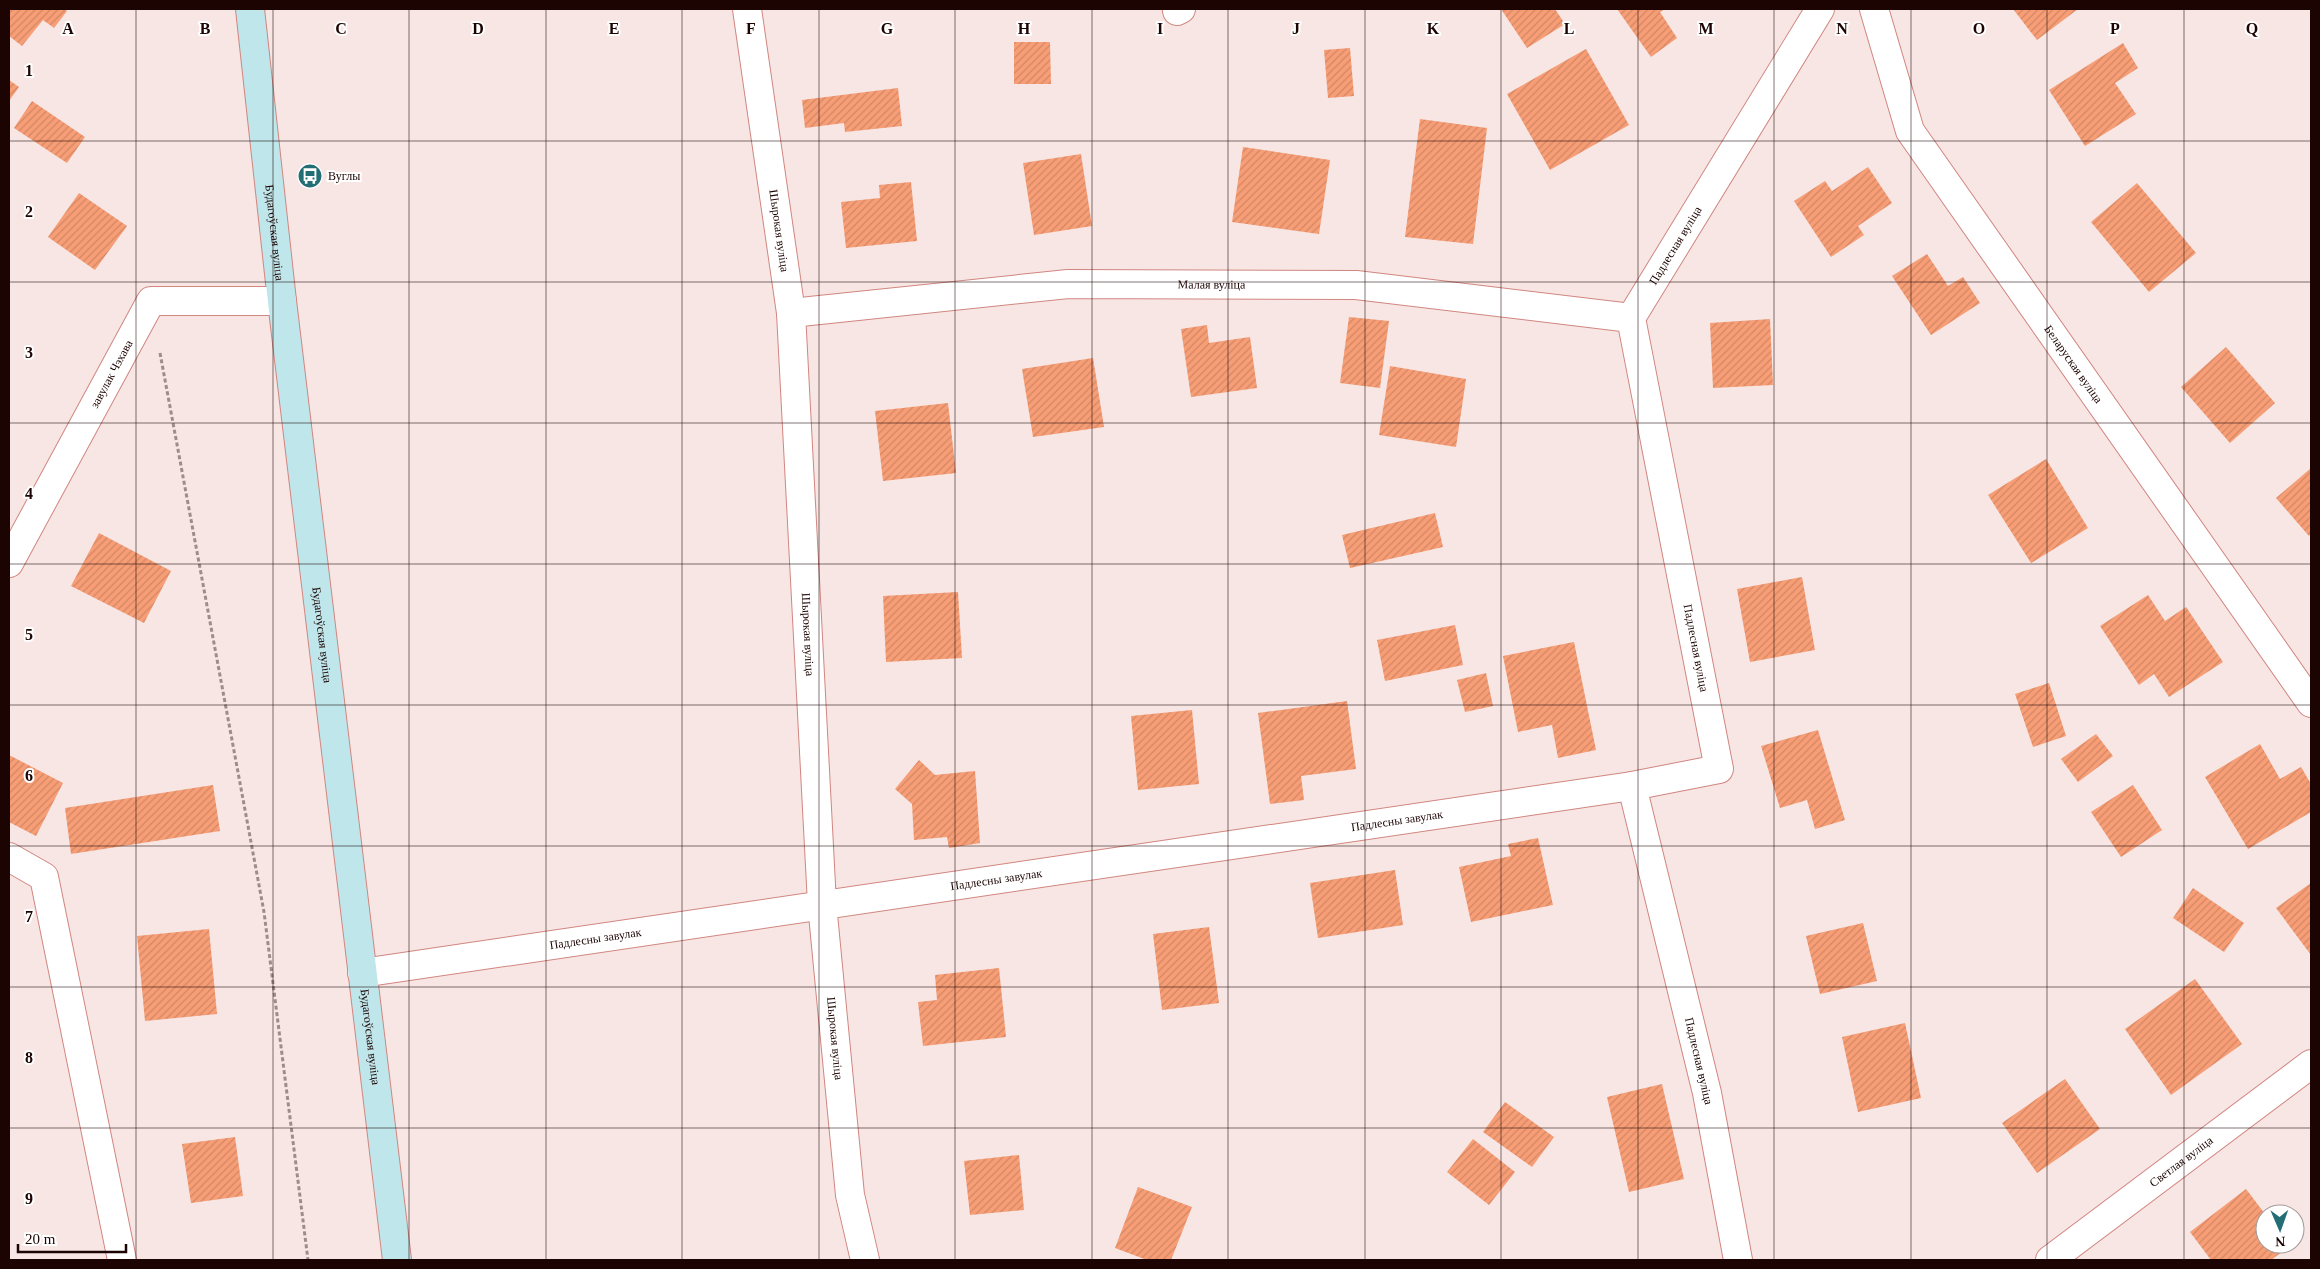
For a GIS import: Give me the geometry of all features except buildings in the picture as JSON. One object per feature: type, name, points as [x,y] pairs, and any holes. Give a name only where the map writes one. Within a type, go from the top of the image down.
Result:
[{"type":"street","name":"Будагоўская вуліца","points":[[250,9],[282,301],[397,1260]]},
{"type":"street","name":"Шырокая вуліца","points":[[746,9],[791,313],[822,904],[850,1195],[865,1260]]},
{"type":"street","name":"Падлесная вуліца","points":[[1738,1260],[1707,1093],[1632,786],[1719,769],[1631,318],[1820,9]]},
{"type":"street","name":"Беларуская вуліца","points":[[1874,9],[1910,131],[2311,703]]},
{"type":"street","name":"Малая вуліца","points":[[791,313],[1068,284],[1356,285],[1631,318]]},
{"type":"street","name":"завулак Чэхава","points":[[9,563],[150,301],[282,301]]},
{"type":"street","name":"Падлесны завулак","points":[[362,973],[1632,786]]},
{"type":"street","points":[[9,856],[44,877],[122,1260]]},
{"type":"street","name":"Светлая вуліца","points":[[2050,1260],[2311,1064]]},
{"type":"path","points":[[160,349],[264,912],[308,1260]]},
{"type":"place","name":"Вуглы","points":[[310,176]]}]
